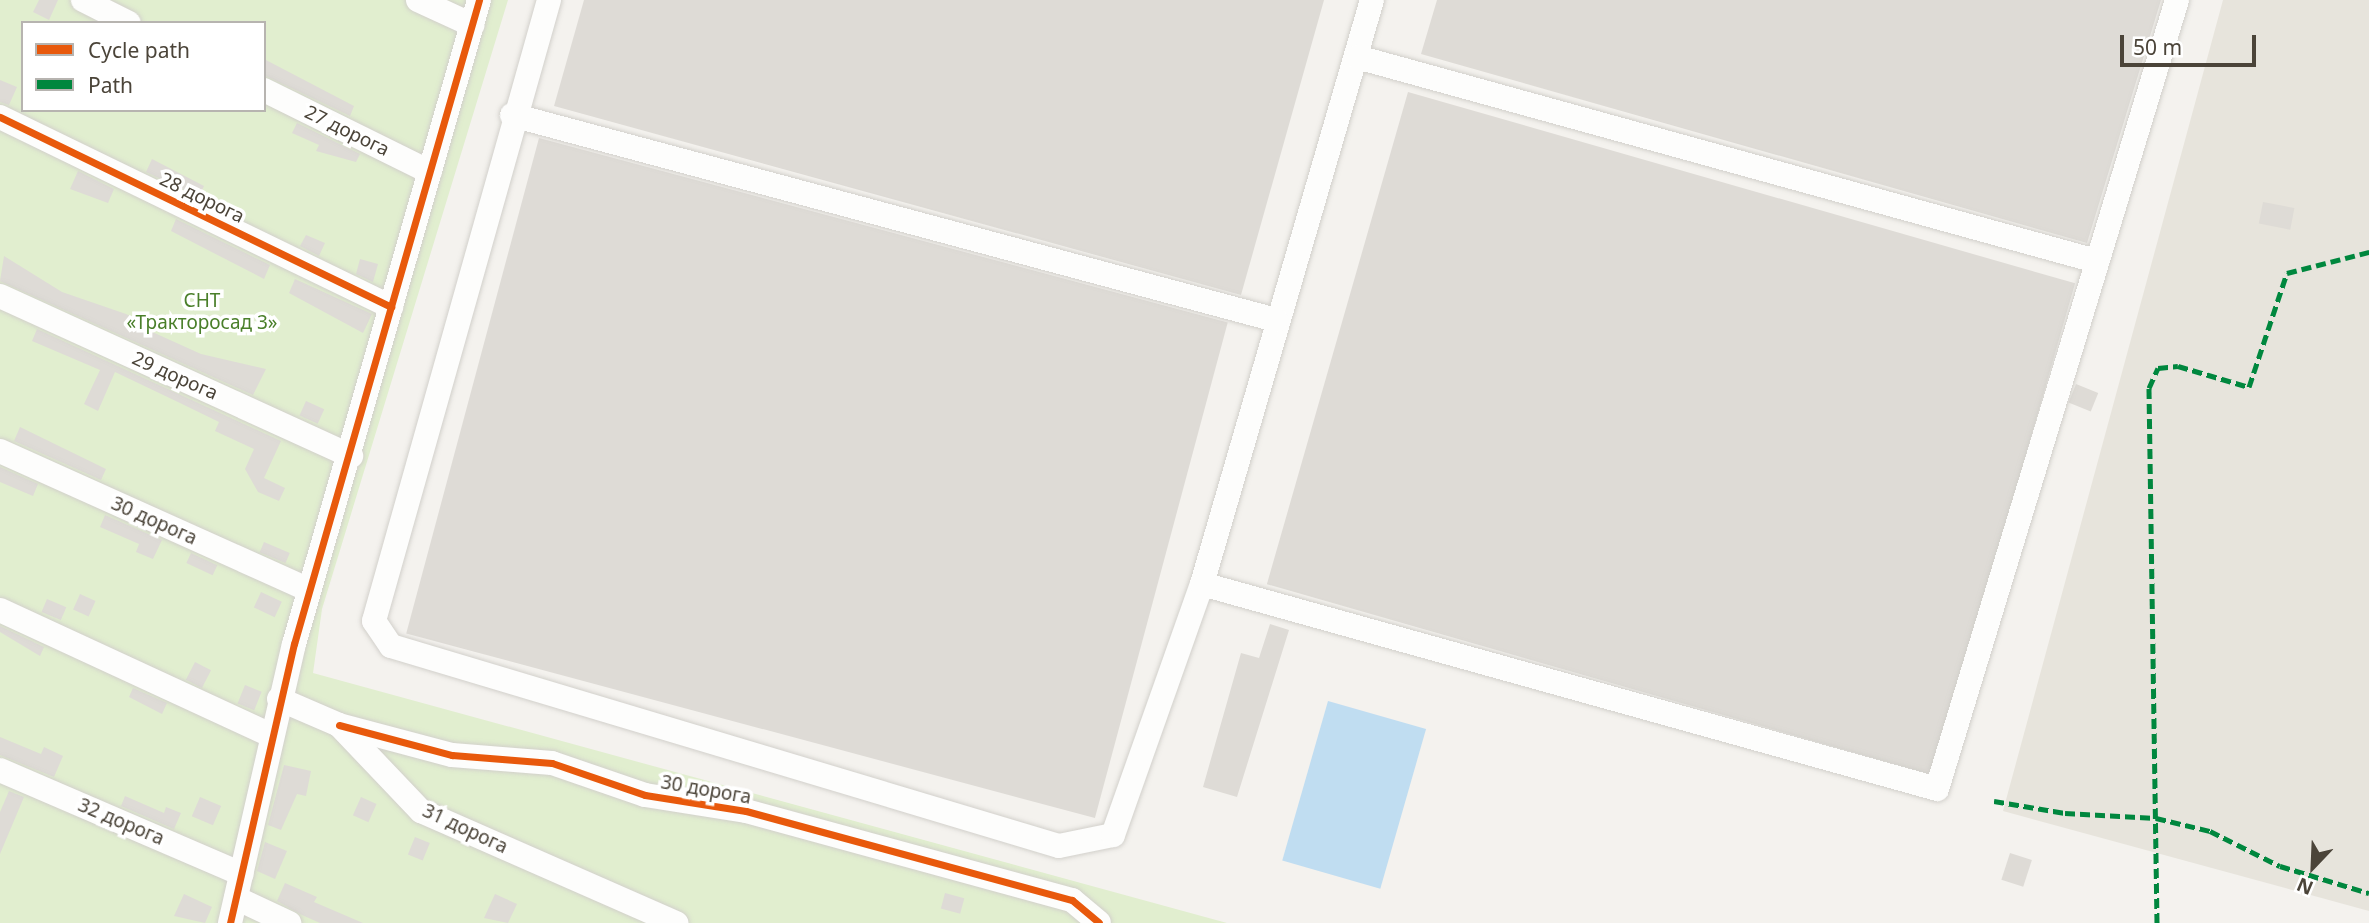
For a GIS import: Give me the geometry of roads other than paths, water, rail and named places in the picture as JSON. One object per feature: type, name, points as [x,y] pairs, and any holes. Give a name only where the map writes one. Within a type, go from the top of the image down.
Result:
[{"type":"street","points":[[83,0],[125,21]]},
{"type":"street","points":[[418,0],[472,25]]},
{"type":"street","points":[[230,923],[279,699],[309,590],[351,456],[479,0]]},
{"type":"street","points":[[549,0],[512,115],[373,621],[391,646],[1059,846],[1113,835],[1202,584],[1276,320],[1373,0]]},
{"type":"street","points":[[1202,584],[1937,789],[2095,261],[2177,0]]},
{"type":"street","points":[[1357,57],[2095,261]]},
{"type":"street","name":"27 дорога","points":[[266,91],[430,172]]},
{"type":"street","points":[[512,115],[1276,320]]},
{"type":"street","name":"28 дорога","points":[[0,117],[391,307]]},
{"type":"street","name":"29 дорога","points":[[0,296],[351,456]]},
{"type":"street","name":"30 дорога","points":[[0,451],[309,590]]},
{"type":"street","points":[[0,610],[271,735]]},
{"type":"street","name":"31 дорога","points":[[279,699],[339,725],[421,811],[676,923]]},
{"type":"street","name":"30 дорога","points":[[339,725],[452,755],[552,763],[645,795],[746,811],[1072,900],[1099,923]]},
{"type":"street","name":"32 дорога","points":[[0,770],[239,886],[289,923]]},
{"type":"water","points":[[1328,701],[1426,729],[1380,889],[1282,861]]},
{"type":"park label","name":"СНТ «Тракторосад 3»","points":[[202,312]]}]
